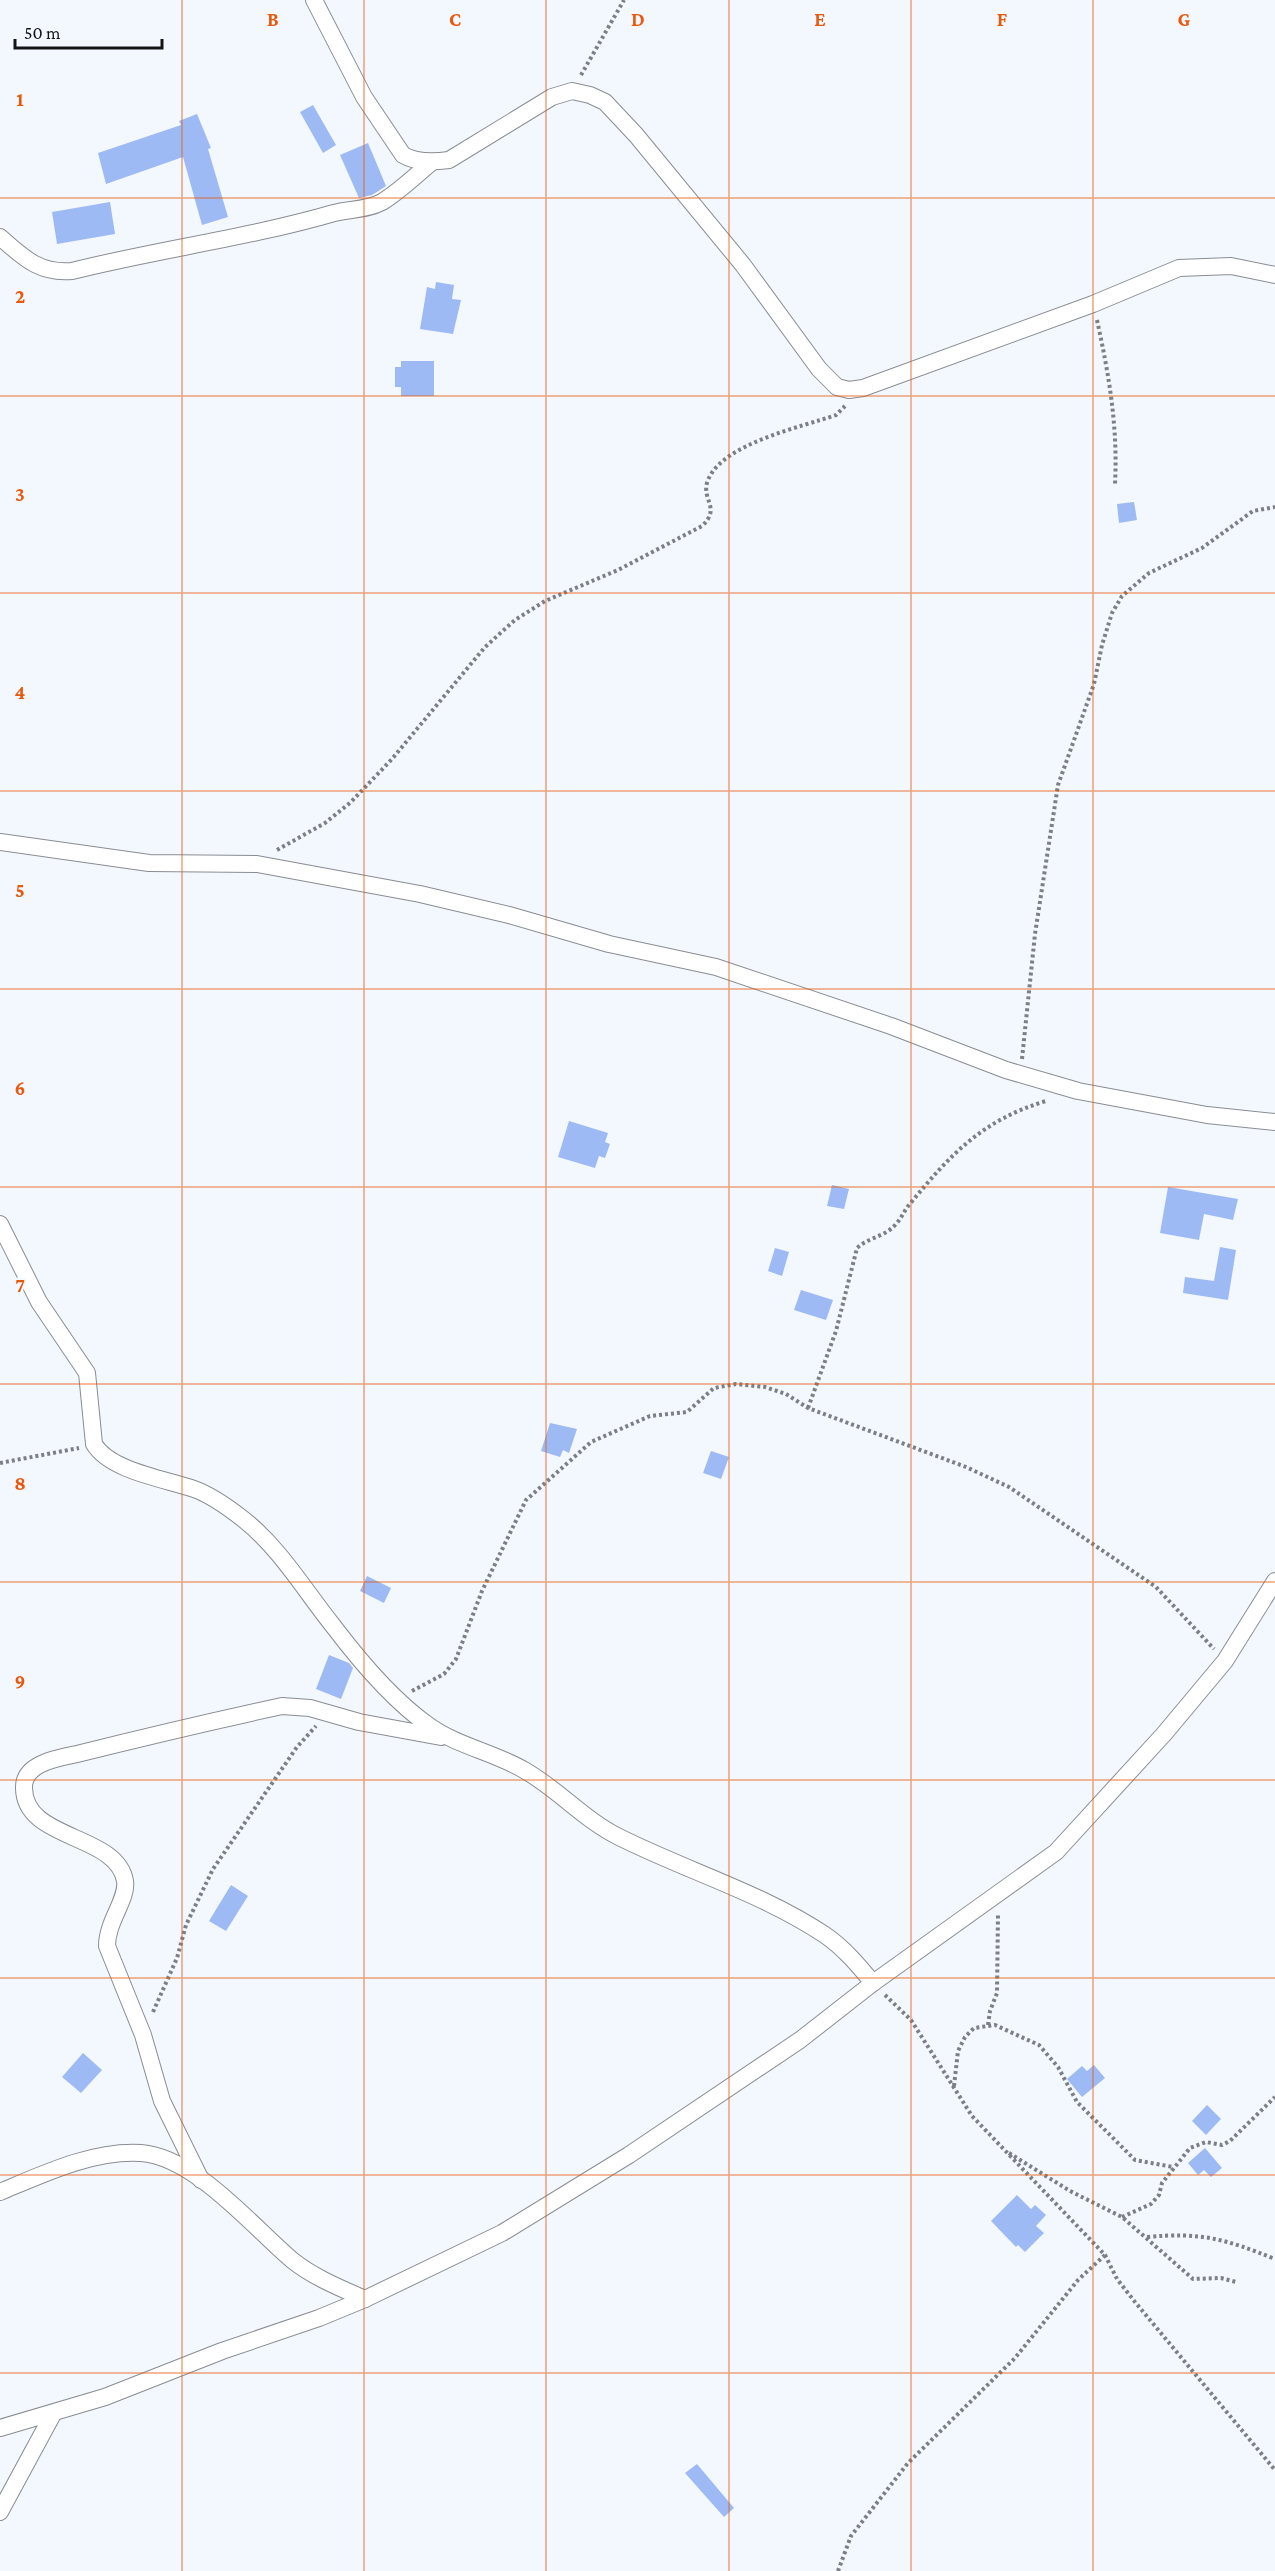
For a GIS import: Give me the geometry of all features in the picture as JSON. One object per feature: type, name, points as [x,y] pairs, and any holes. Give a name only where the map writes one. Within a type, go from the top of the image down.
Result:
[{"type":"street","points":[[314,0],[364,98],[403,155],[415,160],[432,162],[449,160],[552,97],[572,91],[590,95],[605,102],[636,135],[742,265],[819,369],[837,387],[849,390],[873,385],[1093,304],[1179,268],[1231,266],[1275,275]]},
{"type":"street","points":[[0,237],[33,266],[58,273],[72,271],[250,235],[340,211],[364,208],[382,202],[432,162]]},
{"type":"street","points":[[0,842],[149,863],[257,864],[420,894],[509,915],[609,945],[716,967],[910,1032],[1021,1075],[1078,1091],[1207,1114],[1275,1122]]},
{"type":"street","points":[[0,1224],[39,1302],[75,1350],[87,1373],[94,1444],[99,1452],[130,1469],[196,1490],[246,1521],[291,1569],[334,1628],[426,1724],[448,1738],[525,1770],[586,1818],[619,1837],[728,1885],[826,1936],[849,1955],[873,1983]]},
{"type":"street","points":[[0,2428],[105,2397],[222,2351],[319,2318],[365,2299],[502,2233],[569,2195],[800,2040],[873,1983],[998,1896],[1056,1852],[1164,1734],[1225,1661],[1275,1581]]},
{"type":"street","points":[[201,2180],[162,2101],[143,2035],[107,1946],[110,1921],[125,1894],[122,1873],[108,1856],[94,1846],[71,1838],[41,1820],[27,1803],[23,1789],[25,1778],[32,1768],[74,1755],[282,1706],[310,1708],[360,1722],[448,1738]]},
{"type":"street","points":[[0,2192],[39,2175],[115,2154],[141,2153],[162,2157],[201,2180],[294,2261],[323,2279],[365,2299]]},
{"type":"street","points":[[0,2512],[53,2414]]},
{"type":"path","points":[[572,91],[624,0]]},
{"type":"path","points":[[1093,304],[1110,377],[1118,443],[1115,484]]},
{"type":"path","points":[[257,864],[285,845],[325,823],[351,802],[392,759],[485,647],[515,620],[545,602],[618,570],[702,526],[710,518],[712,510],[705,486],[710,475],[720,465],[741,449],[761,440],[837,415],[844,408],[849,390]]},
{"type":"path","points":[[1021,1075],[1035,934],[1058,785],[1094,684],[1112,612],[1122,596],[1149,573],[1202,548],[1253,511],[1275,507]]},
{"type":"path","points":[[808,1408],[836,1331],[857,1248],[865,1241],[885,1234],[896,1224],[945,1162],[976,1135],[999,1118],[1048,1100]]},
{"type":"path","points":[[398,1697],[426,1686],[444,1674],[456,1659],[482,1591],[526,1500],[591,1442],[650,1416],[687,1412],[714,1388],[736,1384],[765,1387],[786,1394],[808,1408],[966,1467],[1009,1487],[1156,1587],[1225,1661]]},
{"type":"path","points":[[0,1463],[50,1455],[94,1444]]},
{"type":"path","points":[[143,2035],[177,1958],[186,1925],[213,1869],[297,1747],[329,1712]]},
{"type":"path","points":[[988,2025],[997,1993],[1000,1945],[998,1896]]},
{"type":"path","points":[[873,1983],[910,2020],[972,2116],[1105,2255],[1117,2279],[1135,2302],[1275,2470]]},
{"type":"path","points":[[954,2087],[958,2051],[965,2037],[975,2028],[995,2025],[1039,2045],[1058,2067],[1077,2102],[1135,2160],[1173,2167]]},
{"type":"path","points":[[1122,2217],[1151,2204],[1173,2167],[1190,2148],[1206,2142],[1222,2145],[1230,2141],[1275,2097]]},
{"type":"path","points":[[1003,2150],[1070,2191],[1122,2217],[1192,2279],[1221,2278],[1236,2282]]},
{"type":"path","points":[[1146,2237],[1203,2235],[1275,2259]]},
{"type":"path","points":[[838,2571],[851,2536],[908,2463],[1015,2358],[1078,2280],[1105,2255]]},
{"type":"building","points":[[313,105],[336,145],[323,153],[300,112]]},
{"type":"building","points":[[197,114],[211,148],[208,149],[228,217],[202,225],[183,157],[106,184],[98,153],[181,125],[179,121]]},
{"type":"building","points":[[368,143],[386,186],[372,195],[359,198],[340,155]]},
{"type":"building","points":[[110,202],[115,234],[57,244],[52,212]]},
{"type":"building","points":[[436,282],[454,285],[452,299],[461,300],[453,334],[420,329],[427,287],[435,289]]},
{"type":"building","points":[[401,361],[434,361],[434,396],[401,396],[401,387],[395,387],[395,367],[401,367]]},
{"type":"building","points":[[1134,502],[1137,520],[1119,523],[1117,504]]},
{"type":"building","points":[[569,1121],[608,1133],[605,1142],[610,1144],[605,1158],[599,1156],[595,1168],[558,1157]]},
{"type":"building","points":[[832,1185],[849,1189],[844,1209],[827,1206]]},
{"type":"building","points":[[1168,1187],[1238,1199],[1233,1220],[1204,1214],[1199,1240],[1160,1233]]},
{"type":"building","points":[[1220,1247],[1236,1250],[1228,1300],[1183,1293],[1185,1277],[1214,1281]]},
{"type":"building","points":[[775,1248],[789,1252],[782,1276],[768,1271]]},
{"type":"building","points":[[801,1290],[833,1300],[826,1320],[794,1310]]},
{"type":"building","points":[[550,1423],[577,1429],[569,1453],[563,1450],[560,1457],[541,1451]]},
{"type":"building","points":[[711,1451],[729,1457],[721,1479],[703,1473]]},
{"type":"building","points":[[367,1576],[391,1588],[384,1603],[360,1591]]},
{"type":"building","points":[[329,1655],[349,1663],[353,1668],[341,1699],[316,1689]]},
{"type":"building","points":[[231,1885],[248,1896],[226,1931],[209,1921]]},
{"type":"building","points":[[83,2053],[102,2070],[81,2093],[62,2077]]},
{"type":"building","points":[[1094,2065],[1105,2078],[1082,2097],[1067,2079],[1082,2066],[1087,2071]]},
{"type":"building","points":[[1207,2105],[1221,2119],[1206,2135],[1192,2121]]},
{"type":"building","points":[[1205,2148],[1222,2168],[1211,2177],[1204,2170],[1198,2175],[1188,2163]]},
{"type":"building","points":[[1017,2195],[1031,2209],[1035,2205],[1046,2215],[1036,2226],[1044,2233],[1025,2252],[1018,2245],[1016,2247],[991,2221]]},
{"type":"building","points":[[697,2464],[734,2508],[724,2517],[685,2473]]}]
